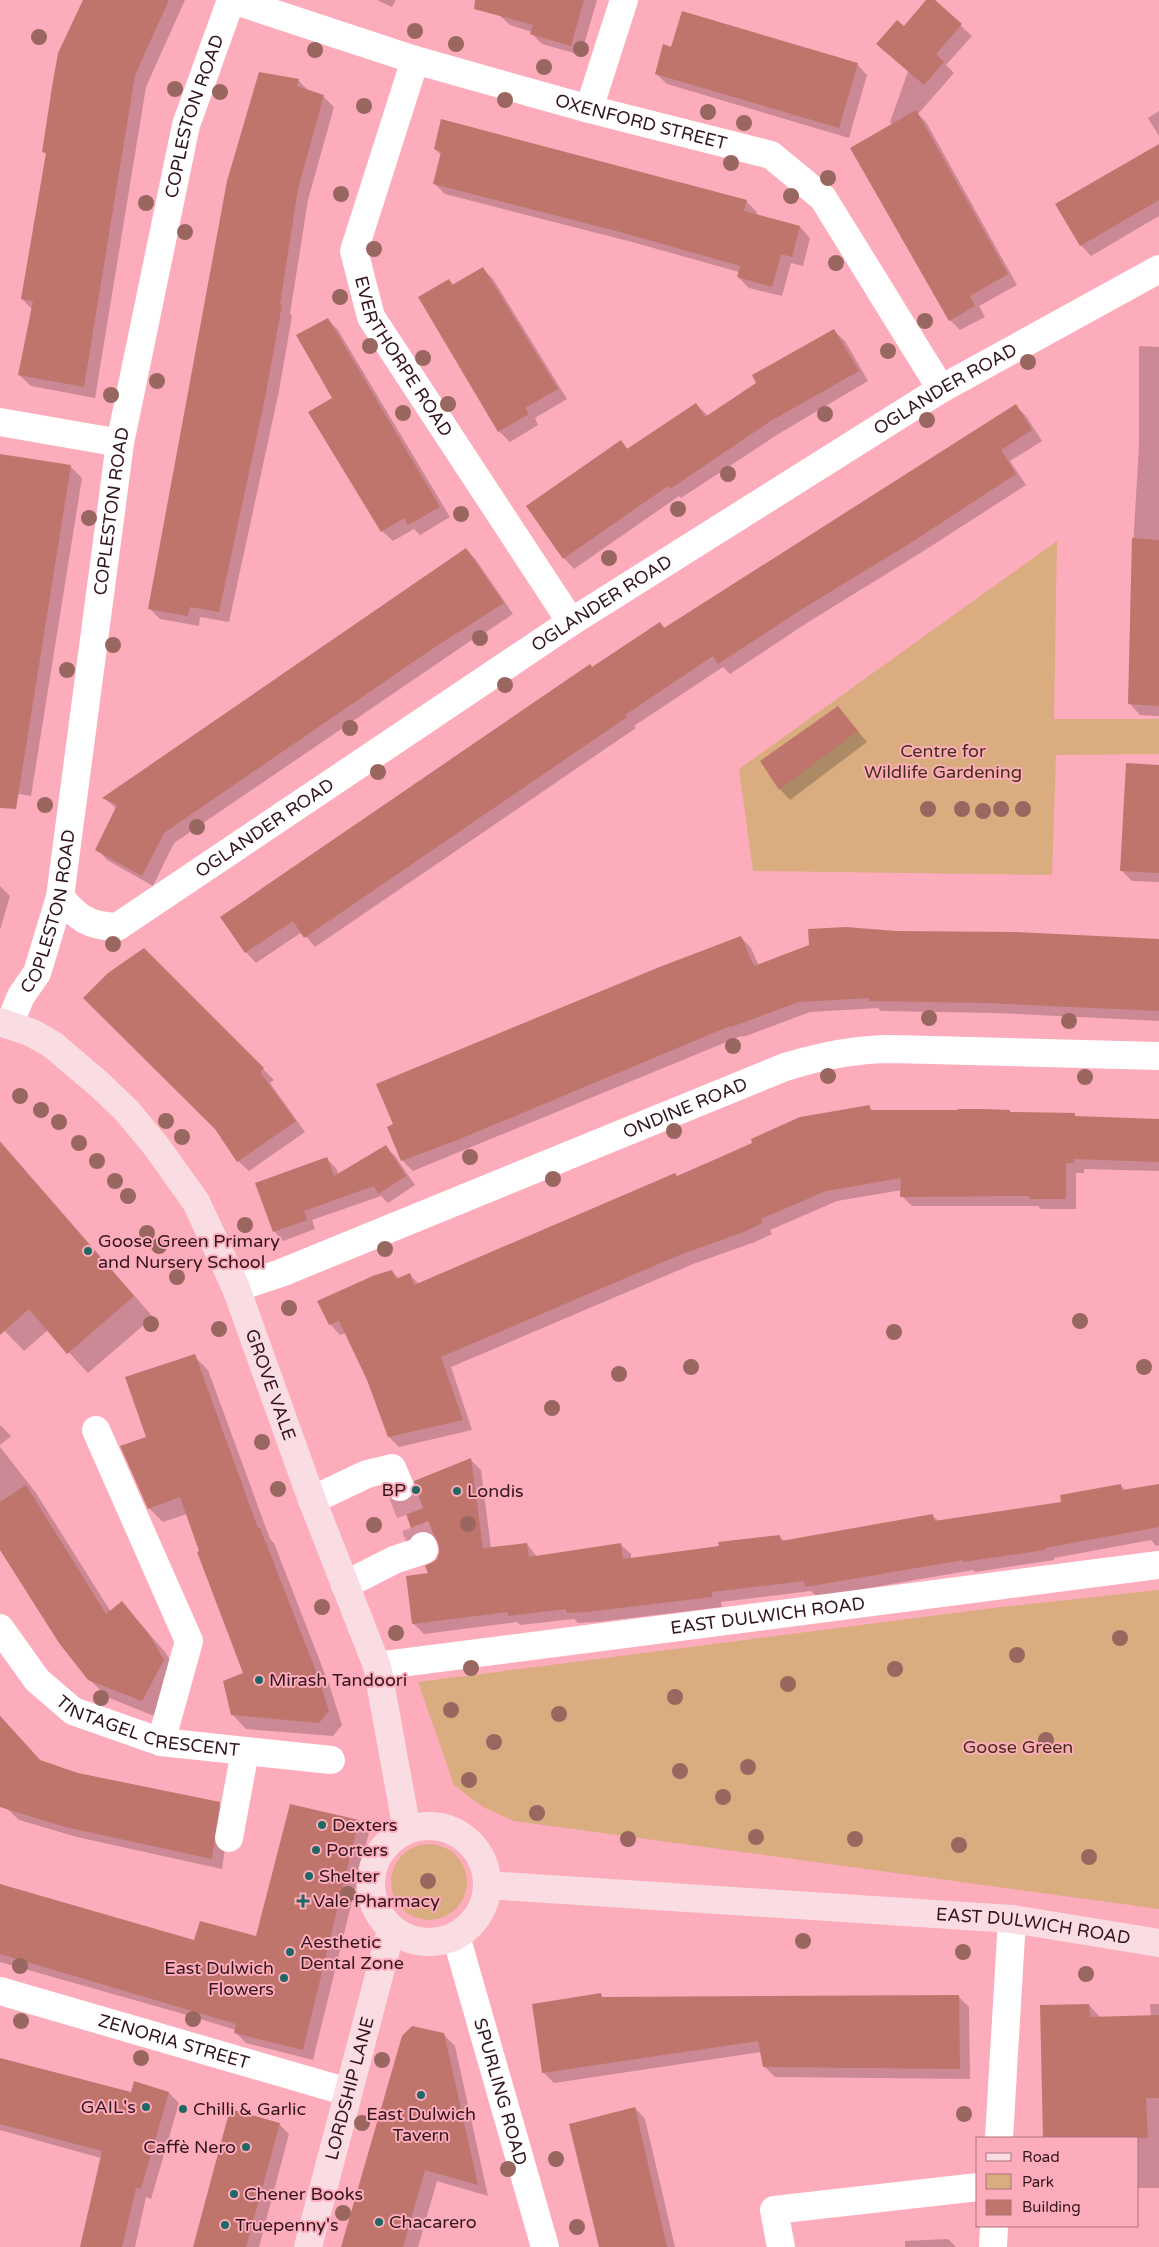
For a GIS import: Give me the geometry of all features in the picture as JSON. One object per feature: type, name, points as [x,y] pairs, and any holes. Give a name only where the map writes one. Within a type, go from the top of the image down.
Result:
[{"type":"main road","name":"GROVE VALE","points":[[4,1023],[32,1033],[53,1045],[127,1111],[156,1146],[196,1202],[236,1288],[312,1500],[377,1666],[407,1830]]},
{"type":"main road","points":[[423,1826],[439,1827],[455,1832],[468,1841],[482,1861],[488,1885],[485,1900],[479,1915],[469,1927],[456,1936],[443,1941],[416,1942],[391,1930],[374,1908],[371,1894],[371,1875],[377,1857],[385,1845],[395,1836],[407,1830],[423,1826]]},
{"type":"main road","name":"EAST DULWICH ROAD","points":[[488,1885],[1012,1919],[1159,1943]]},
{"type":"main road","name":"LORDSHIP LANE","points":[[308,2247],[391,1930]]},
{"type":"street","name":"OXENFORD STREET","points":[[232,0],[415,60],[589,108],[771,155],[823,198],[941,389]]},
{"type":"street","name":"COPLESTON ROAD","points":[[4,1023],[37,973],[60,897],[120,443],[186,124],[232,0]]},
{"type":"street","points":[[589,108],[624,0]]},
{"type":"street","name":"EVERTHORPE ROAD","points":[[415,60],[354,251],[371,317],[571,622]]},
{"type":"street","name":"OGLANDER ROAD","points":[[60,897],[86,922],[102,927],[116,927],[571,622],[941,389],[1159,269]]},
{"type":"street","points":[[0,422],[120,443]]},
{"type":"street","name":"ONDINE ROAD","points":[[236,1288],[408,1221],[785,1067],[814,1058],[862,1049],[892,1048],[1159,1056]]},
{"type":"street","points":[[96,1430],[189,1641],[161,1742]]},
{"type":"street","points":[[312,1500],[367,1474],[401,1479]]},
{"type":"street","points":[[346,1585],[394,1560],[427,1546]]},
{"type":"street","name":"EAST DULWICH ROAD","points":[[377,1666],[1159,1565]]},
{"type":"street","name":"TINTAGEL CRESCENT","points":[[0,1628],[37,1680],[73,1711],[161,1742],[331,1760]]},
{"type":"street","points":[[228,1838],[245,1751]]},
{"type":"street","points":[[999,2137],[1012,1919]]},
{"type":"street","name":"SPURLING ROAD","points":[[456,1936],[545,2247]]},
{"type":"street","name":"ZENORIA STREET","points":[[0,1991],[348,2092]]},
{"type":"street","points":[[781,2247],[774,2210],[976,2187]]},
{"type":"street","points":[[993,2247],[994,2227]]},
{"type":"green space","name":"Centre for Wildlife Gardening","points":[[1057,541],[1054,719],[1159,719],[1159,754],[1056,755],[1052,875],[753,871],[739,769]]},
{"type":"green space","name":"Goose Green","points":[[1159,1590],[1159,1909],[514,1821],[483,1807],[454,1785],[418,1682],[1001,1607]]},
{"type":"green space","points":[[437,1844],[450,1850],[461,1861],[467,1874],[465,1897],[450,1914],[437,1920],[421,1920],[408,1914],[393,1897],[391,1874],[397,1861],[414,1846]]},
{"type":"building","points":[[83,0],[169,0],[135,75],[84,387],[18,375],[33,301],[21,299],[46,153],[42,152],[52,87],[58,53]]},
{"type":"building","points":[[475,0],[584,0],[571,46],[530,34],[533,25],[474,9]]},
{"type":"building","points":[[926,0],[935,0],[962,24],[936,54],[944,62],[924,85],[876,44],[897,20],[904,26]]},
{"type":"building","points":[[682,11],[858,63],[839,128],[655,74],[663,44],[671,47]]},
{"type":"building","points":[[259,72],[299,79],[297,86],[324,95],[298,189],[280,304],[282,305],[265,398],[219,612],[190,607],[188,616],[148,609],[227,181]]},
{"type":"building","points":[[916,110],[1008,274],[970,296],[975,306],[949,321],[850,148]]},
{"type":"building","points":[[441,119],[747,200],[744,211],[800,226],[792,257],[781,254],[772,287],[737,277],[740,266],[620,232],[433,184],[441,152],[434,149]]},
{"type":"building","points":[[1159,144],[1159,200],[1080,246],[1055,204]]},
{"type":"building","points":[[483,267],[558,389],[525,408],[529,414],[498,432],[418,297],[449,279],[452,285]]},
{"type":"building","points":[[328,318],[440,507],[408,525],[404,518],[381,532],[308,412],[332,398],[296,335]]},
{"type":"building","points":[[834,329],[859,371],[769,422],[670,489],[668,486],[563,559],[526,506],[621,440],[627,449],[696,403],[705,417],[756,383],[752,375]]},
{"type":"building","points":[[1016,404],[1032,430],[1001,450],[1016,474],[718,664],[713,656],[304,938],[293,921],[245,953],[220,917],[590,664],[592,667],[660,622],[664,628]]},
{"type":"building","points":[[0,454],[71,465],[16,809],[0,808]]},
{"type":"building","points":[[1132,538],[1159,540],[1159,706],[1128,704]]},
{"type":"building","points":[[466,548],[504,603],[435,647],[164,833],[142,876],[95,850],[117,805],[102,798]]},
{"type":"building","points":[[838,706],[858,731],[779,790],[760,761]]},
{"type":"building","points":[[1126,763],[1159,765],[1159,873],[1120,871]]},
{"type":"building","points":[[846,927],[896,931],[1014,932],[1159,939],[1159,1011],[985,1003],[869,1001],[869,998],[799,1002],[730,1026],[460,1139],[401,1161],[387,1127],[393,1124],[376,1084],[662,966],[741,936],[754,966],[809,945],[808,929]]},
{"type":"building","points":[[144,948],[264,1068],[260,1072],[296,1121],[237,1162],[215,1129],[83,998],[108,973]]},
{"type":"building","points":[[870,1105],[870,1110],[984,1109],[1010,1110],[1010,1112],[1075,1113],[1075,1116],[1159,1119],[1159,1162],[1074,1159],[1074,1163],[1066,1163],[1066,1199],[1029,1199],[1029,1196],[900,1197],[901,1178],[826,1191],[761,1219],[762,1223],[744,1232],[682,1254],[441,1357],[463,1420],[388,1437],[367,1380],[339,1321],[329,1325],[317,1301],[375,1275],[392,1270],[396,1279],[410,1273],[414,1285],[675,1173],[677,1176],[752,1143],[751,1139],[800,1117]]},
{"type":"building","points":[[0,1142],[134,1296],[67,1354],[29,1309],[0,1335]]},
{"type":"building","points":[[386,1145],[406,1176],[378,1194],[374,1186],[304,1211],[307,1220],[273,1232],[255,1183],[327,1157],[334,1176]]},
{"type":"building","points":[[195,1354],[258,1528],[260,1528],[316,1671],[329,1711],[319,1723],[231,1715],[223,1681],[243,1673],[197,1552],[199,1551],[180,1497],[148,1509],[120,1446],[146,1437],[125,1377]]},
{"type":"building","points":[[471,1458],[483,1548],[527,1543],[529,1557],[621,1543],[623,1559],[719,1546],[718,1542],[780,1535],[781,1541],[933,1514],[934,1521],[1061,1502],[1060,1495],[1121,1484],[1122,1490],[1159,1484],[1159,1527],[1045,1548],[1045,1550],[963,1562],[963,1560],[805,1587],[804,1581],[712,1592],[712,1597],[587,1612],[567,1613],[566,1609],[508,1616],[508,1612],[412,1624],[406,1576],[428,1573],[425,1566],[436,1560],[439,1547],[435,1536],[428,1531],[420,1531],[413,1534],[402,1502],[413,1496],[416,1488],[414,1481]]},
{"type":"building","points":[[26,1485],[106,1614],[122,1601],[148,1633],[164,1660],[142,1701],[88,1680],[59,1643],[0,1550],[0,1502]]},
{"type":"building","points":[[0,1716],[40,1760],[78,1773],[220,1802],[212,1859],[65,1827],[0,1807]]},
{"type":"building","points":[[290,1804],[359,1820],[303,2050],[234,2033],[236,2024],[0,1954],[0,1884],[194,1940],[200,1921],[256,1936]]},
{"type":"building","points":[[601,1993],[602,1997],[959,1995],[960,2069],[763,2067],[758,2041],[542,2073],[532,2004]]},
{"type":"building","points":[[1089,2004],[1090,2017],[1159,2015],[1159,2098],[1146,2098],[1148,2138],[1043,2137],[1040,2005]]},
{"type":"building","name":"East Dulwich Tavern","points":[[412,2026],[444,2033],[478,2185],[425,2170],[403,2247],[341,2247],[402,2036]]},
{"type":"building","points":[[0,2058],[131,2092],[134,2081],[169,2092],[141,2189],[136,2188],[122,2247],[80,2247],[102,2151],[0,2124]]},
{"type":"building","points":[[635,2107],[667,2247],[599,2247],[569,2124]]},
{"type":"building","points":[[230,2109],[280,2123],[246,2247],[193,2247]]},
{"type":"tunnel","points":[[400,1487],[423,1546]]},
{"type":"place","name":"Goose Green Primary and Nursery School","points":[[88,1251]]},
{"type":"place","name":"BP","points":[[416,1490]]},
{"type":"place","name":"Londis","points":[[457,1491]]},
{"type":"place","name":"Mirash Tandoori","points":[[259,1680]]},
{"type":"place","name":"Dexters","points":[[322,1825]]},
{"type":"place","name":"Porters","points":[[316,1850]]},
{"type":"place","name":"Shelter","points":[[309,1876]]},
{"type":"place","name":"Vale Pharmacy","points":[[303,1901]]},
{"type":"place","name":"Aesthetic Dental Zone","points":[[290,1952]]},
{"type":"place","name":"East Dulwich Flowers","points":[[284,1978]]},
{"type":"place","name":"East Dulwich Tavern","points":[[421,2095]]},
{"type":"place","name":"GAIL's","points":[[146,2107]]},
{"type":"place","name":"Chilli & Garlic","points":[[183,2109]]},
{"type":"place","name":"Caffè Nero","points":[[246,2147]]},
{"type":"place","name":"Chener Books","points":[[234,2194]]},
{"type":"place","name":"Chacarero","points":[[379,2222]]},
{"type":"place","name":"Truepenny's","points":[[225,2225]]}]
